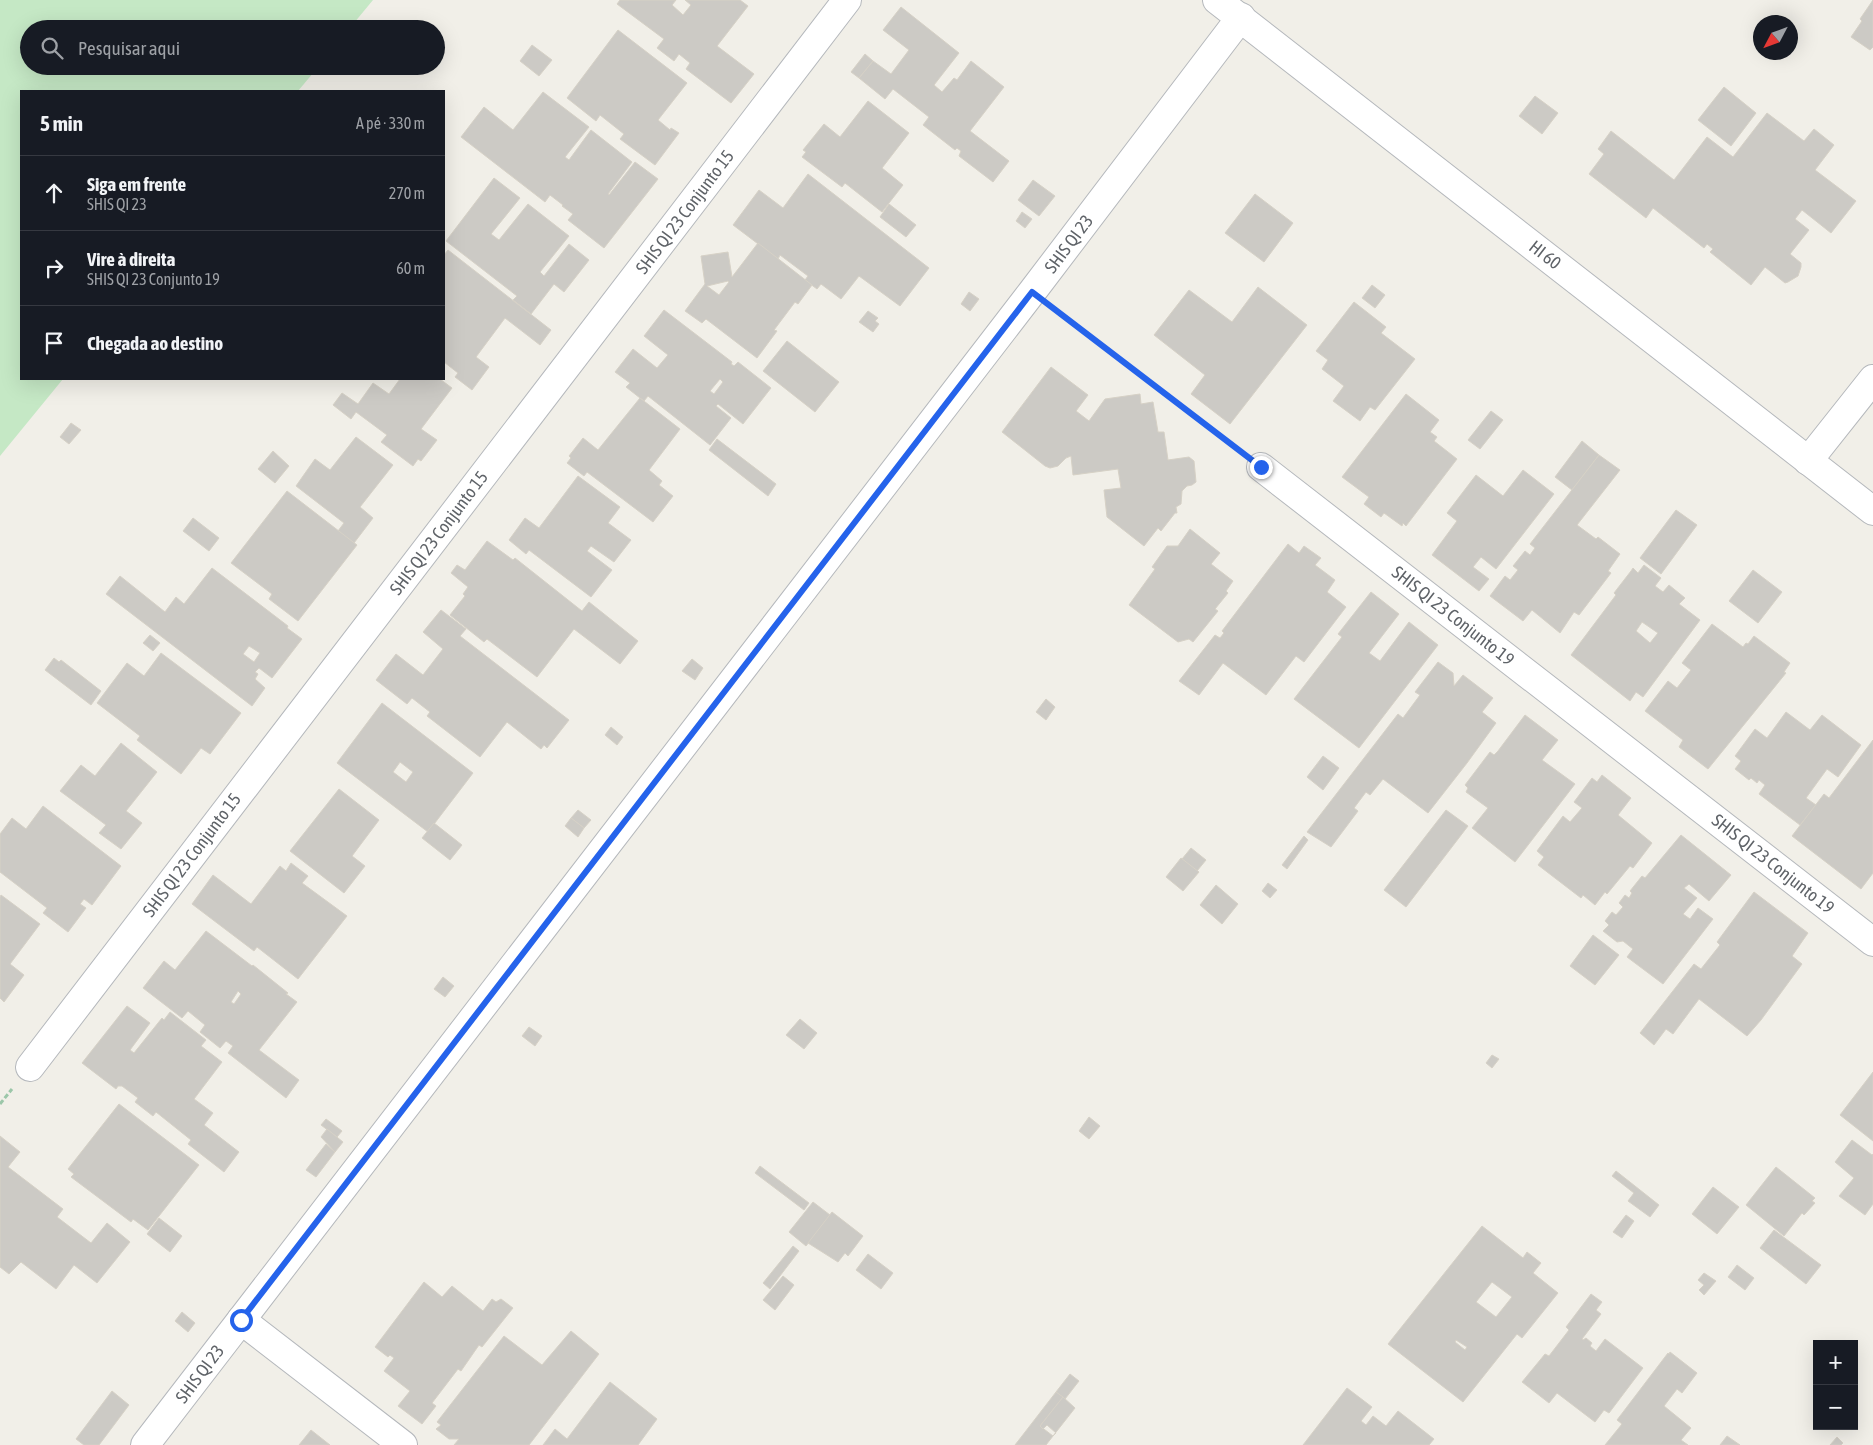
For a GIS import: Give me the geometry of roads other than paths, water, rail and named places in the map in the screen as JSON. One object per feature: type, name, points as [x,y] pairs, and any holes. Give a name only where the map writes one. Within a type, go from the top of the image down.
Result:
[{"type":"street","name":"SHIS QI 23 Conjunto 15","points":[[30,1067],[847,0]]},
{"type":"street","name":"HI 60","points":[[1217,0],[1873,511]]},
{"type":"street","name":"SHIS QI 23","points":[[145,1445],[1032,292],[1241,17]]},
{"type":"street","points":[[1808,461],[1873,378]]},
{"type":"street","name":"SHIS QI 23 Conjunto 19","points":[[1261,467],[1873,942]]},
{"type":"street","points":[[241,1320],[403,1445]]}]
